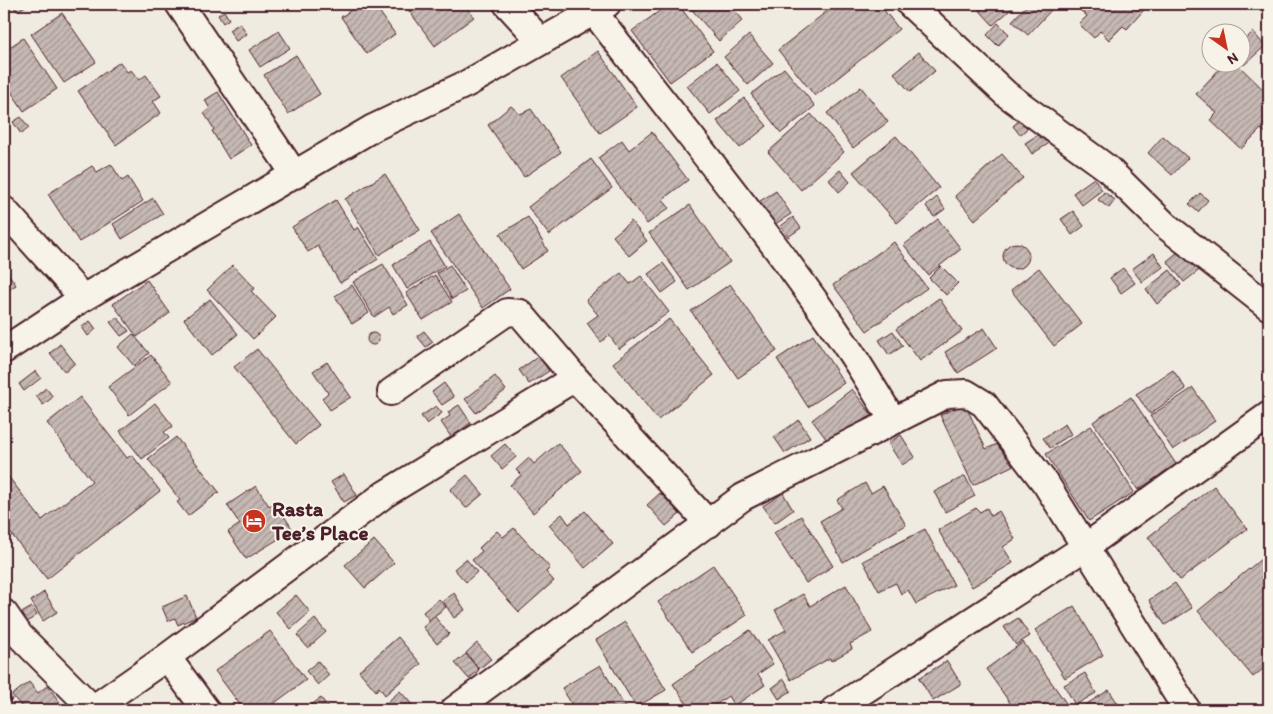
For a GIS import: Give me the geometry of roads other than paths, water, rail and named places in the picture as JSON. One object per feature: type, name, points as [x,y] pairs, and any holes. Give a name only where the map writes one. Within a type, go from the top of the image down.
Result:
[{"type":"street","points":[[179,4],[295,175]]},
{"type":"street","points":[[507,4],[541,41]]},
{"type":"street","points":[[910,4],[1006,94],[1107,168],[1165,225],[1269,307]]},
{"type":"street","points":[[4,350],[84,298],[372,128],[468,82],[600,8],[667,108],[746,207],[849,350],[893,420]]},
{"type":"street","points":[[4,210],[84,298]]},
{"type":"street","points":[[391,392],[508,312],[520,314],[575,378],[709,524]]},
{"type":"street","points":[[4,613],[12,640],[92,710],[167,657],[386,494],[575,378]]},
{"type":"street","points":[[454,710],[709,524],[743,497],[947,394],[966,393],[984,404],[1046,484],[1084,548],[1187,710]]},
{"type":"street","points":[[834,710],[1084,548],[1269,415]]},
{"type":"street","points":[[167,657],[206,710]]},
{"type":"place","name":"Rasta Tee’s Place","points":[[254,521]]}]
